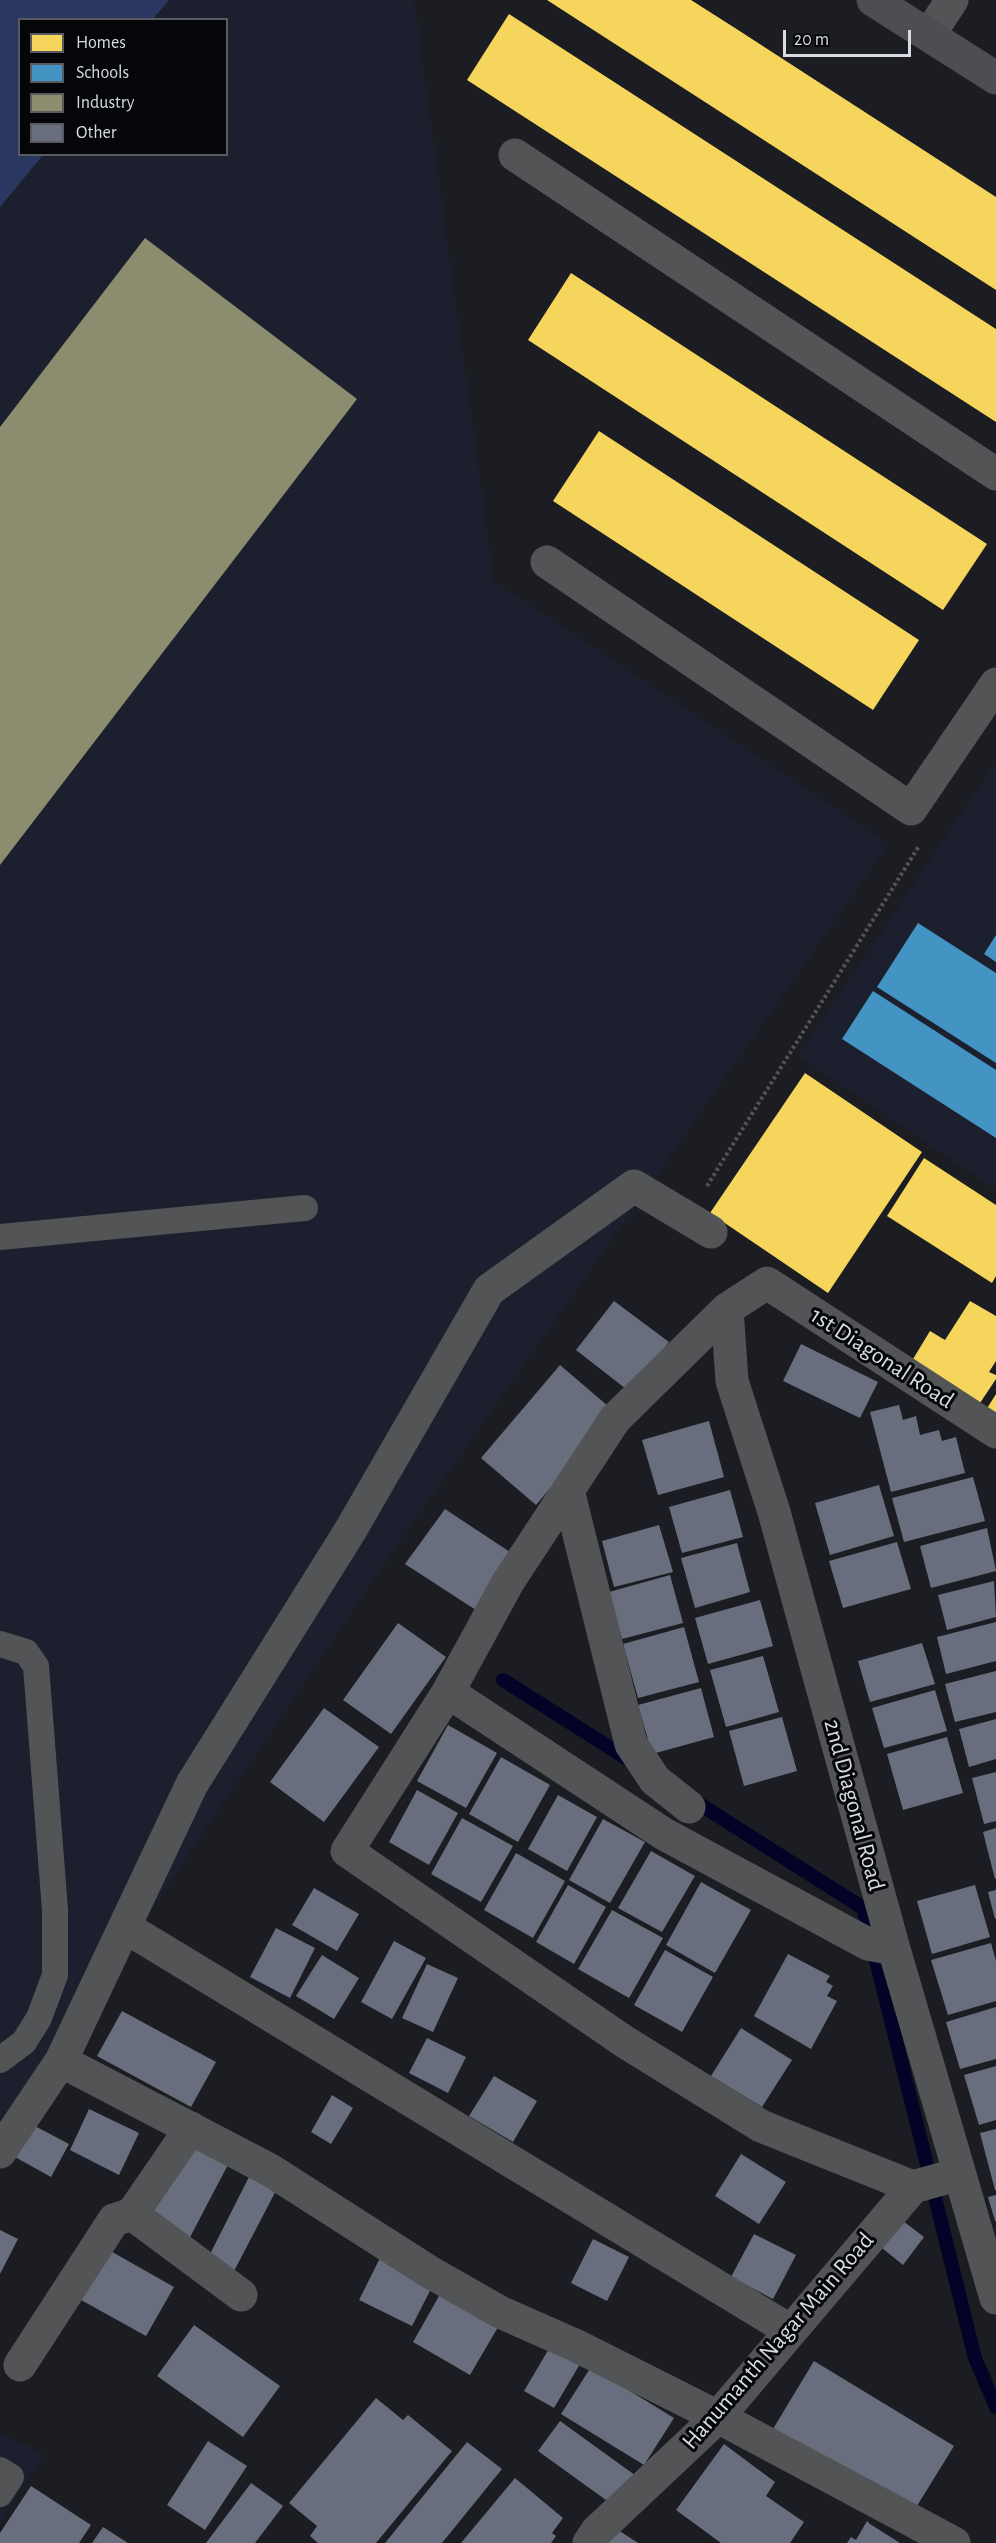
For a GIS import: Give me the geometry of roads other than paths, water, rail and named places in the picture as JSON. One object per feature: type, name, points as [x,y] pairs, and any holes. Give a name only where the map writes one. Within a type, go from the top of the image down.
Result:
[{"type":"main road","points":[[873,0],[996,78]]},
{"type":"street","points":[[929,35],[952,0]]},
{"type":"street","points":[[515,155],[996,474]]},
{"type":"street","points":[[547,562],[911,809],[996,684]]},
{"type":"street","points":[[0,2152],[61,2061],[192,1784],[350,1531],[489,1290],[634,1186],[711,1232]]},
{"type":"street","name":"1st Diagonal Road","points":[[727,1310],[767,1283],[996,1432]]},
{"type":"street","points":[[727,1310],[615,1419],[508,1582],[448,1692],[347,1851],[625,2042],[761,2126],[913,2187],[959,2174]]},
{"type":"street","name":"2nd Diagonal Road","points":[[727,1310],[732,1381],[774,1512],[881,1947],[959,2174],[996,2298]]},
{"type":"street","points":[[568,1490],[631,1744],[655,1780],[689,1807]]},
{"type":"street","points":[[448,1692],[664,1834],[881,1947]]},
{"type":"street","points":[[125,1927],[791,2331]]},
{"type":"street","points":[[61,2061],[270,2170],[428,2271],[500,2312],[577,2346],[718,2416],[954,2543]]},
{"type":"street","points":[[20,2365],[114,2220],[132,2214],[191,2128]]},
{"type":"street","name":"Hanumanth Nagar Main Road","points":[[589,2543],[597,2531],[718,2416],[913,2187]]},
{"type":"street","points":[[132,2214],[241,2295]]},
{"type":"lane","points":[[0,1236],[305,1208]]},
{"type":"lane","points":[[0,1644],[26,1652],[36,1666],[55,1920],[54,1975],[39,2018],[24,2042],[0,2060]]},
{"type":"lane","points":[[0,2470],[11,2477],[0,2494]]},
{"type":"waterway","points":[[503,1680],[631,1761]]},
{"type":"waterway","points":[[690,1798],[863,1908],[975,2358],[996,2407]]}]
